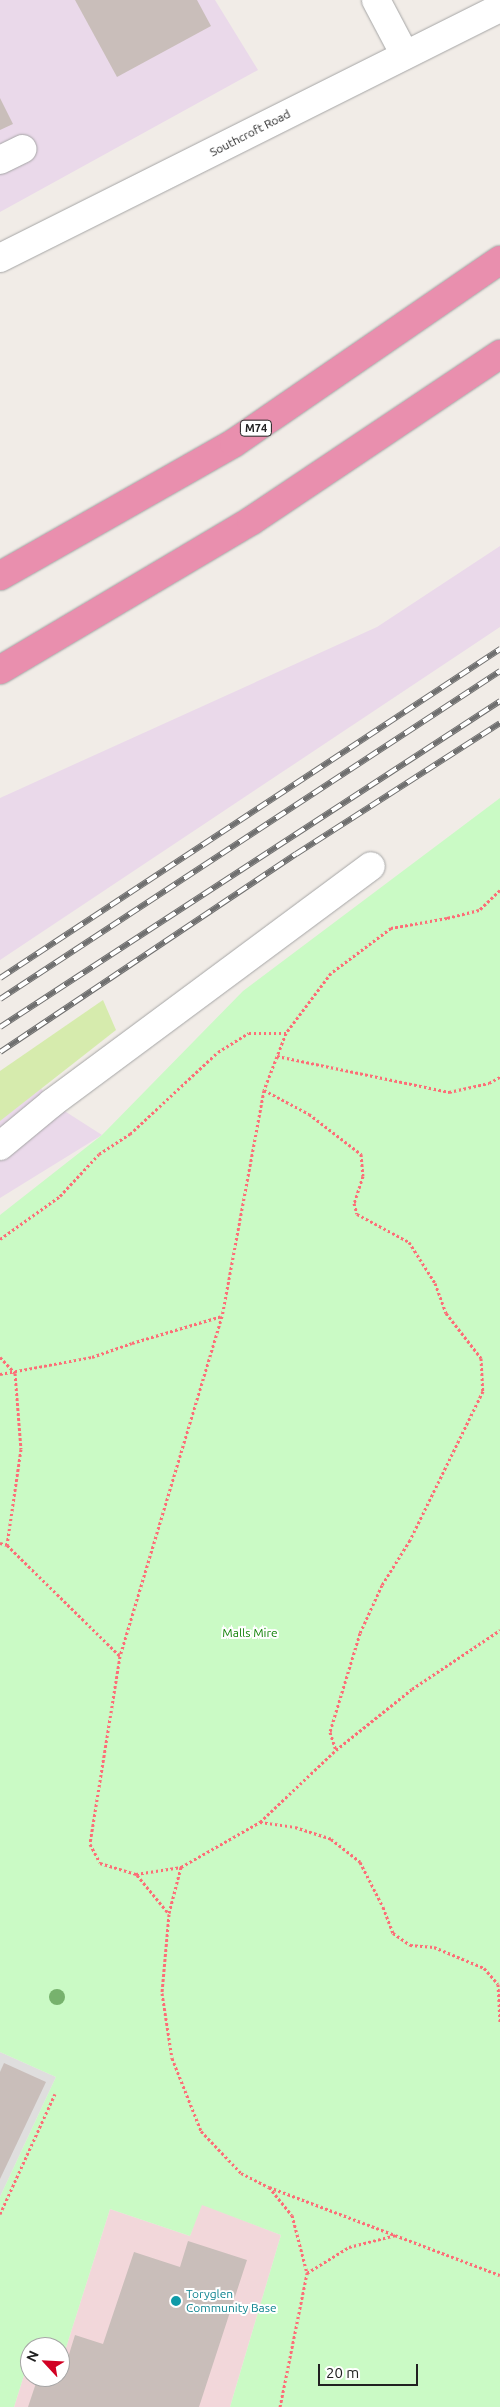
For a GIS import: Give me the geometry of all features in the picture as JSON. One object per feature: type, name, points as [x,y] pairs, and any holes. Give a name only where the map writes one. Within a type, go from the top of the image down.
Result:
[{"type":"highway","name":"M74","points":[[0,576],[234,443],[500,260]]},
{"type":"highway","points":[[0,670],[251,521],[500,354]]},
{"type":"street","points":[[376,0],[405,55]]},
{"type":"street","name":"Southcroft Road","points":[[0,258],[500,8]]},
{"type":"street","points":[[0,1146],[59,1097],[371,866]]},
{"type":"path","points":[[500,890],[479,910],[391,928],[331,973],[286,1033],[264,1090],[222,1316],[120,1656],[90,1844],[100,1863],[136,1874],[181,1867],[260,1822],[336,1750],[412,1689],[500,1630]]},
{"type":"path","points":[[0,1239],[60,1196],[99,1154],[130,1134],[218,1052],[249,1033],[286,1033]]},
{"type":"path","points":[[277,1056],[449,1092],[489,1082],[500,1077]]},
{"type":"path","points":[[264,1090],[309,1114],[361,1154],[363,1176],[354,1202],[357,1214],[409,1242],[434,1283],[446,1313],[481,1358],[483,1391],[410,1540],[382,1585],[360,1633],[330,1732],[336,1750]]},
{"type":"path","points":[[0,1374],[15,1373],[92,1357],[132,1342],[222,1316]]},
{"type":"path","points":[[0,1357],[15,1373],[21,1449],[7,1545]]},
{"type":"path","points":[[0,1543],[7,1545],[120,1656]]},
{"type":"path","points":[[260,1822],[295,1827],[330,1839],[360,1862],[383,1907],[393,1934],[410,1945],[434,1947],[484,1968],[489,1973],[498,1984],[500,2023]]},
{"type":"path","points":[[181,1867],[169,1914],[162,1993],[172,2058],[201,2130],[240,2173],[269,2187],[500,2275]]},
{"type":"path","points":[[136,1874],[169,1914]]},
{"type":"path","points":[[0,2214],[54,2094]]},
{"type":"path","points":[[269,2187],[292,2215],[307,2273],[280,2407]]},
{"type":"path","points":[[307,2273],[349,2247],[396,2235]]},
{"type":"shaded area","points":[[0,0],[215,0],[258,70],[0,212]]},
{"type":"shaded area","points":[[500,546],[500,627],[0,960],[0,798],[377,627]]},
{"type":"shaded area","points":[[25,1067],[52,1103],[102,1135],[0,1198],[0,1085]]},
{"type":"shaded area","points":[[0,2052],[56,2077],[0,2197]]},
{"type":"shaded area","points":[[201,2204],[281,2235],[230,2407],[14,2407],[20,2387],[70,2387],[69,2337],[110,2209],[190,2236]]},
{"type":"green space","name":"Malls Mire","points":[[500,798],[500,2407],[230,2407],[281,2235],[202,2205],[190,2236],[110,2209],[69,2337],[20,2337],[20,2387],[14,2407],[0,2407],[0,2197],[56,2077],[0,2052],[0,1215],[102,1135],[243,991]]},
{"type":"green space","points":[[103,1000],[116,1030],[0,1121],[0,1071]]},
{"type":"building","points":[[75,0],[197,0],[211,26],[117,77]]},
{"type":"building","points":[[0,98],[13,124],[0,130]]},
{"type":"building","points":[[4,2063],[46,2082],[0,2179],[0,2072]]},
{"type":"building","name":"Toryglen Community Base","points":[[188,2241],[247,2260],[199,2407],[28,2407],[35,2387],[70,2387],[70,2351],[75,2335],[103,2344],[134,2252],[180,2267]]},
{"type":"railway","points":[[0,978],[500,649]]},
{"type":"railway","points":[[0,999],[500,671]]},
{"type":"railway","points":[[0,1027],[500,701]]},
{"type":"railway","points":[[0,1052],[296,854],[500,723]]},
{"type":"place","name":"Toryglen Community Base","points":[[176,2301]]}]
